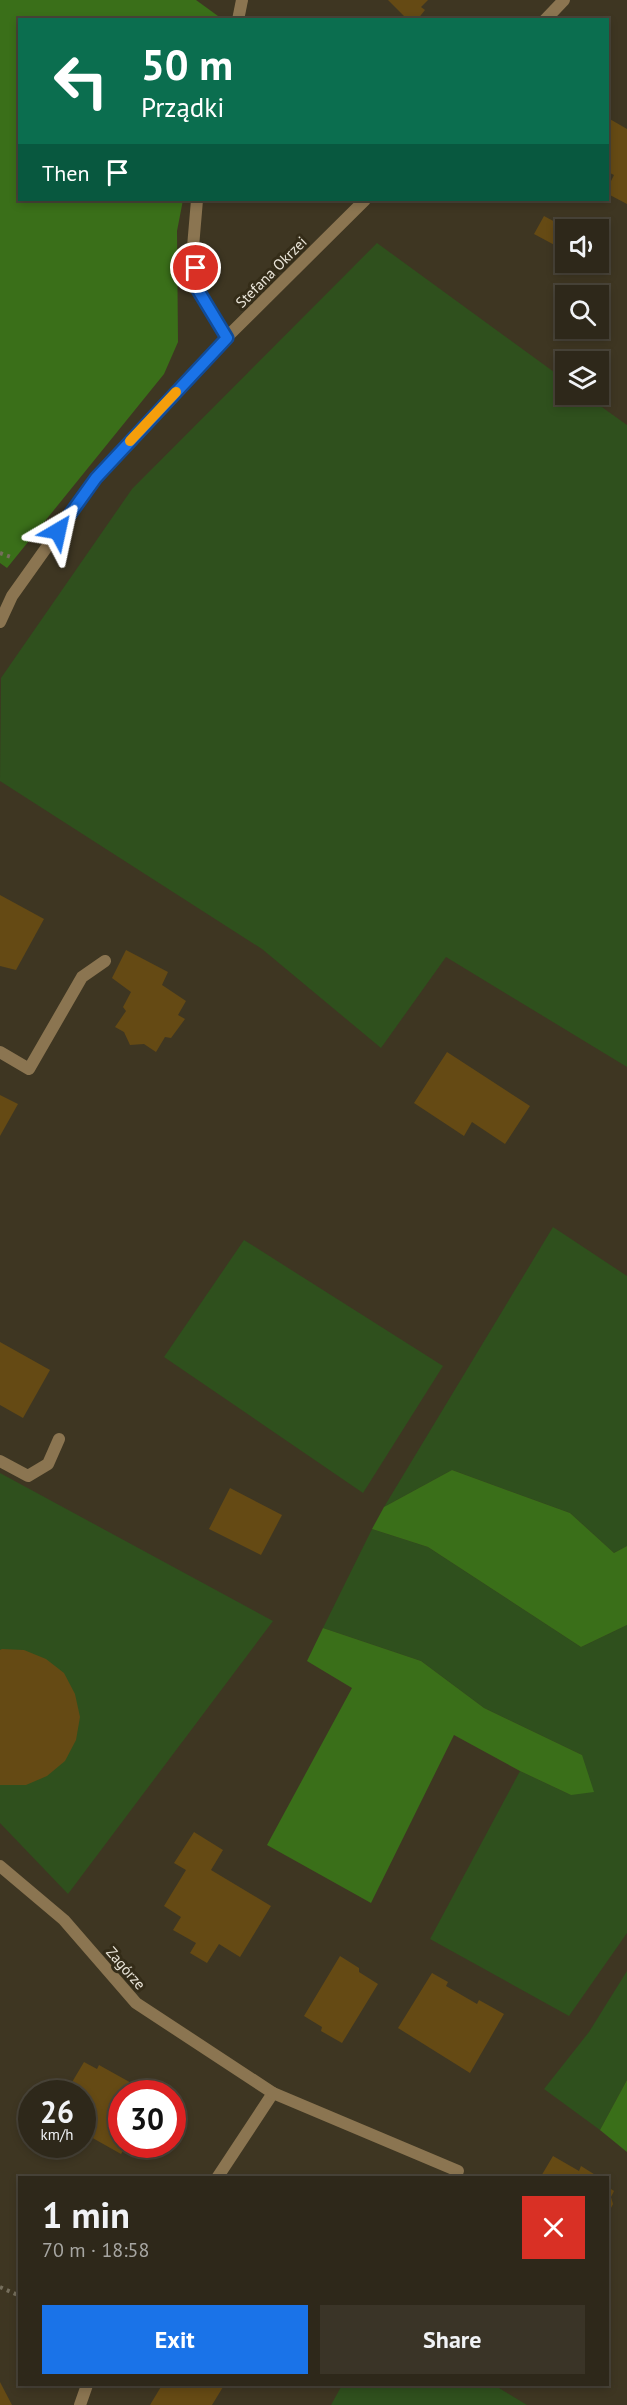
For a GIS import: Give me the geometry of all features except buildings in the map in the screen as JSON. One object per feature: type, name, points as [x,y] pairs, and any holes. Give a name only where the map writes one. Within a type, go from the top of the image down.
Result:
[{"type":"street","points":[[238,18],[242,0]]},
{"type":"street","points":[[547,18],[564,0]]},
{"type":"street","points":[[197,201],[193,247],[198,290],[227,338]]},
{"type":"street","name":"Stefana Okrzei","points":[[0,622],[12,596],[96,478],[227,338],[364,201]]},
{"type":"street","points":[[0,1052],[29,1069],[82,977],[105,962]]},
{"type":"street","points":[[0,1461],[28,1476],[48,1464],[59,1440]]},
{"type":"street","name":"Zagórze","points":[[0,1866],[64,1920],[136,2003],[273,2093],[458,2171]]},
{"type":"street","points":[[218,2176],[273,2093]]},
{"type":"street","points":[[80,2405],[87,2386]]},
{"type":"path","points":[[0,2288],[18,2295]]},
{"type":"green space","points":[[0,0],[196,0],[218,16],[218,18],[18,18],[18,201],[183,201],[177,231],[178,342],[164,374],[7,568],[0,563]]},
{"type":"green space","points":[[377,243],[555,373],[555,405],[599,405],[627,425],[627,1067],[446,957],[381,1048],[262,949],[0,781],[1,678],[132,489]]},
{"type":"green space","points":[[553,1227],[627,1276],[627,1546],[614,1553],[570,1513],[452,1470],[384,1507]]},
{"type":"green space","points":[[244,1240],[443,1366],[363,1493],[164,1357]]},
{"type":"green space","points":[[452,1470],[570,1513],[614,1553],[627,1546],[627,1625],[581,1647],[428,1547],[372,1529],[384,1507]]},
{"type":"green space","points":[[0,1473],[273,1621],[68,1894],[0,1823]]},
{"type":"green space","points":[[372,1529],[428,1547],[581,1647],[627,1625],[627,1933],[569,2016],[430,1939],[520,1771],[571,1795],[582,1755],[484,1708],[421,1661],[323,1628]]},
{"type":"green space","points":[[323,1628],[421,1661],[484,1708],[582,1755],[594,1792],[571,1795],[520,1771],[454,1735],[371,1903],[267,1845],[352,1688],[307,1661]]},
{"type":"green space","points":[[627,1971],[627,2080],[600,2130],[544,2089],[589,2032]]},
{"type":"green space","points":[[627,2080],[627,2152],[600,2130]]},
{"type":"green space","points":[[341,2386],[496,2386],[527,2405],[331,2405]]},
{"type":"slow traffic","points":[[130,441],[176,392]]},
{"type":"route","points":[[58,531],[96,478],[227,338],[198,290],[196,268]]}]
